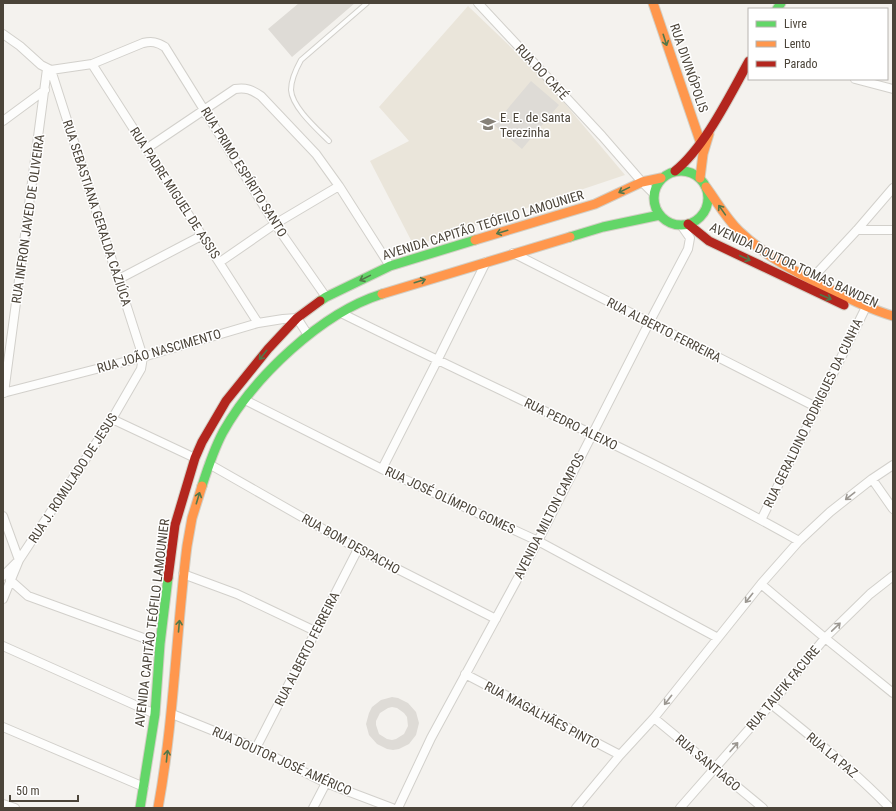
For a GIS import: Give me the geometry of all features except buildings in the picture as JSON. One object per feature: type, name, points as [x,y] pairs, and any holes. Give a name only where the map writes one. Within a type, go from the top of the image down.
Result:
[{"type":"main road","name":"RUA DIVINÓPOLIS","points":[[653,3],[700,141]]},
{"type":"main road","points":[[675,171],[688,172],[700,178],[706,187],[708,196],[708,201],[703,214],[696,220],[685,224],[669,222],[660,215],[654,202],[656,186],[661,178],[675,171],[685,163],[711,127],[748,63]]},
{"type":"main road","points":[[700,178],[703,154],[711,127]]},
{"type":"main road","name":"AVENIDA CAPITÃO TEÓFILO LAMOUNIER","points":[[140,808],[155,714],[160,644],[174,526],[195,458],[202,442],[226,402],[268,349],[297,318],[326,297],[390,266],[595,204],[642,182],[661,178]]},
{"type":"main road","name":"AVENIDA DOUTOR TOMAS BAWDEN","points":[[706,187],[740,232],[779,262],[864,310],[893,316]]},
{"type":"main road","name":"AVENIDA CAPITÃO TEÓFILO LAMOUNIER","points":[[158,808],[166,771],[183,574],[192,517],[217,444],[230,420],[270,370],[308,335],[324,323],[357,303],[513,253],[602,227],[660,215]]},
{"type":"main road","name":"AVENIDA DOUTOR TOMAS BAWDEN","points":[[685,224],[709,241],[809,289],[893,323]]},
{"type":"main road","points":[[146,770],[166,771]]},
{"type":"street","name":"RUA DO CAFÉ","points":[[478,3],[654,194]]},
{"type":"street","points":[[3,34],[49,69],[92,64]]},
{"type":"street","name":"RUA PRIMO ESPÍRITO SANTO","points":[[92,64],[150,41],[158,42],[165,47],[275,224],[326,297]]},
{"type":"street","name":"RUA PADRE MIGUEL DE ASSIS","points":[[92,64],[258,323]]},
{"type":"street","name":"RUA INFRON JAVED DE OLIVEIRA","points":[[4,393],[49,69]]},
{"type":"street","name":"RUA SEBASTIANA GERALDA CAZIÚCA","points":[[49,69],[119,279],[143,357]]},
{"type":"street","points":[[860,80],[893,89]]},
{"type":"street","points":[[146,149],[236,89],[250,89],[261,96],[316,154],[339,186],[390,266]]},
{"type":"street","points":[[3,121],[45,90]]},
{"type":"street","points":[[220,262],[275,224],[339,186]]},
{"type":"street","points":[[809,289],[812,280],[893,188]]},
{"type":"street","name":"AVENIDA MILTON CAMPOS","points":[[398,808],[431,738],[538,541],[592,433],[688,249],[690,238],[685,224]]},
{"type":"street","points":[[857,230],[893,230]]},
{"type":"street","points":[[119,279],[201,236]]},
{"type":"street","name":"RUA ALBERTO FERREIRA","points":[[513,253],[816,407]]},
{"type":"street","points":[[382,469],[486,262]]},
{"type":"street","name":"RUA GERALDINO RODRIGUES DA CUNHA","points":[[761,520],[864,310]]},
{"type":"street","name":"RUA PEDRO ALEIXO","points":[[341,313],[437,361],[592,433],[799,541]]},
{"type":"street","points":[[297,318],[308,335]]},
{"type":"street","name":"RUA JOÃO NASCIMENTO","points":[[4,393],[143,357],[258,323],[297,318]]},
{"type":"street","name":"RUA J. ROMULADO DE JESUS","points":[[7,578],[112,418],[141,369],[143,357]]},
{"type":"street","name":"RUA JOSÉ OLÍMPIO GOMES","points":[[245,400],[382,469],[538,541],[718,638]]},
{"type":"street","points":[[112,418],[195,458]]},
{"type":"street","name":"RUA BOM DESPACHO","points":[[209,464],[358,549],[496,619]]},
{"type":"street","points":[[576,808],[654,718],[761,584],[799,541],[830,512],[872,479],[893,465]]},
{"type":"street","points":[[872,479],[893,509]]},
{"type":"street","points":[[3,516],[19,560]]},
{"type":"street","name":"RUA ALBERTO FERREIRA","points":[[256,748],[358,549]]},
{"type":"street","points":[[183,574],[237,594],[315,631]]},
{"type":"street","name":"RUA TAUFIK FACURE","points":[[680,808],[771,704],[825,638],[870,594],[893,576]]},
{"type":"street","points":[[3,599],[7,578],[28,596],[160,644]]},
{"type":"street","points":[[761,584],[825,638],[892,691]]},
{"type":"street","points":[[3,646],[155,714]]},
{"type":"street","name":"RUA MAGALHÃES PINTO","points":[[465,674],[620,756]]},
{"type":"street","name":"RUA LA PAZ","points":[[771,704],[840,760],[890,808]]},
{"type":"street","name":"RUA DOUTOR JOSÉ AMÉRICO","points":[[172,714],[256,748],[326,783],[392,808]]},
{"type":"street","name":"RUA SANTIAGO","points":[[654,718],[763,808]]},
{"type":"street","points":[[3,727],[144,787]]},
{"type":"street","points":[[313,808],[326,783]]},
{"type":"street","points":[[3,804],[15,808]]},
{"type":"lane","points":[[329,142],[296,105],[291,90],[295,72],[301,60],[368,3]]},
{"type":"shaded area","name":"E. E. de Santa Terezinha","points":[[468,6],[545,80],[625,175],[414,246],[370,161],[409,141],[379,107]]},
{"type":"traffic: fast","points":[[778,8],[781,3]]},
{"type":"traffic: fast","points":[[676,171],[686,171],[696,175],[704,183],[708,193],[708,198],[708,203],[704,213],[696,221],[686,225],[676,225],[666,221],[658,213],[654,203],[654,193],[658,183],[666,175],[676,171]]},
{"type":"traffic: fast","points":[[570,237],[603,227],[660,215]]},
{"type":"traffic: fast","points":[[320,301],[390,266],[475,240]]},
{"type":"traffic: fast","points":[[202,486],[211,458],[223,432],[236,411],[271,369],[313,332],[336,316],[359,303],[382,294]]},
{"type":"traffic: fast","points":[[140,808],[155,714],[160,644],[168,578]]},
{"type":"traffic: slow","points":[[653,3],[700,141]]},
{"type":"traffic: slow","points":[[700,178],[703,154],[709,134]]},
{"type":"traffic: slow","points":[[475,240],[595,204],[642,182],[661,178]]},
{"type":"traffic: slow","points":[[706,187],[734,226],[749,240],[769,255],[803,275],[842,295],[867,307],[893,316]]},
{"type":"traffic: slow","points":[[382,294],[570,237]]},
{"type":"traffic: slow","points":[[158,808],[168,743],[187,546],[192,518],[202,486]]},
{"type":"traffic: jam","points":[[675,171],[686,161],[707,135],[748,63]]},
{"type":"traffic: jam","points":[[688,224],[709,241],[844,305]]},
{"type":"traffic: jam","points":[[168,578],[175,525],[195,458],[202,442],[226,401],[268,349],[297,318],[320,301]]},
{"type":"place","name":"E. E. de Santa Terezinha","points":[[488,124]]}]
